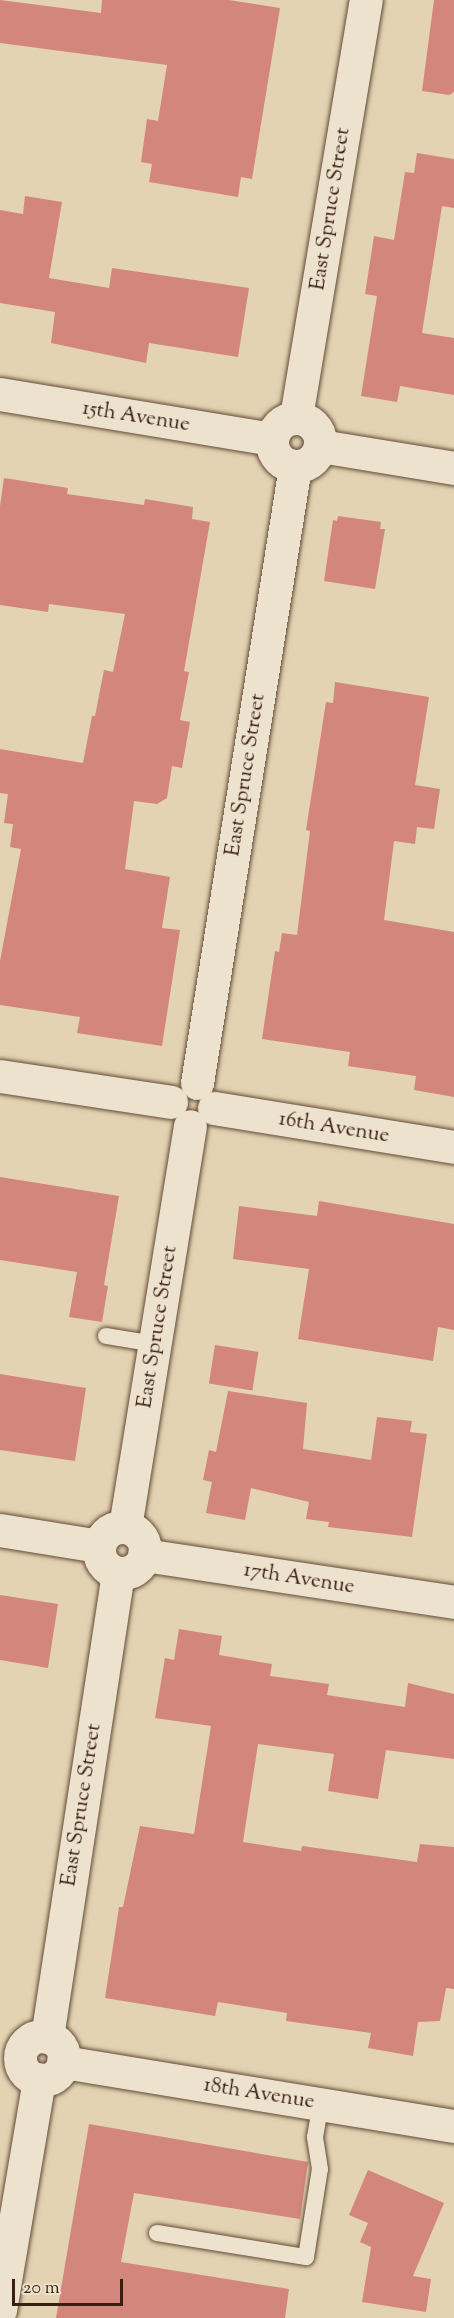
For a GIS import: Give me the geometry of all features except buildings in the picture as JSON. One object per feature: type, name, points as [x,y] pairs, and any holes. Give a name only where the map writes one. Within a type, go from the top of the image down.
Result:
[{"type":"street","name":"East Spruce Street","points":[[296,417],[366,0]]},
{"type":"street","name":"15th Avenue","points":[[0,394],[272,439]]},
{"type":"street","points":[[296,417],[316,428],[320,446],[314,459],[295,466],[277,458],[272,439],[281,422],[296,417]]},
{"type":"street","points":[[320,446],[454,468]]},
{"type":"street","name":"East Spruce Street","points":[[125,1527],[295,466]]},
{"type":"street","name":"16th Avenue","points":[[0,1076],[454,1147]]},
{"type":"street","points":[[125,1527],[141,1537],[131,1564],[103,1563],[99,1546],[109,1531],[125,1527]]},
{"type":"street","points":[[0,1530],[99,1546]]},
{"type":"street","name":"East Spruce Street","points":[[0,2310],[34,2056],[131,1564]]},
{"type":"street","name":"17th Avenue","points":[[131,1564],[454,1602]]},
{"type":"street","name":"18th Avenue","points":[[34,2056],[454,2126]]},
{"type":"lane","points":[[106,1336],[155,1344]]},
{"type":"lane","points":[[157,2234],[306,2258],[320,2169],[315,2137],[321,2104]]}]
